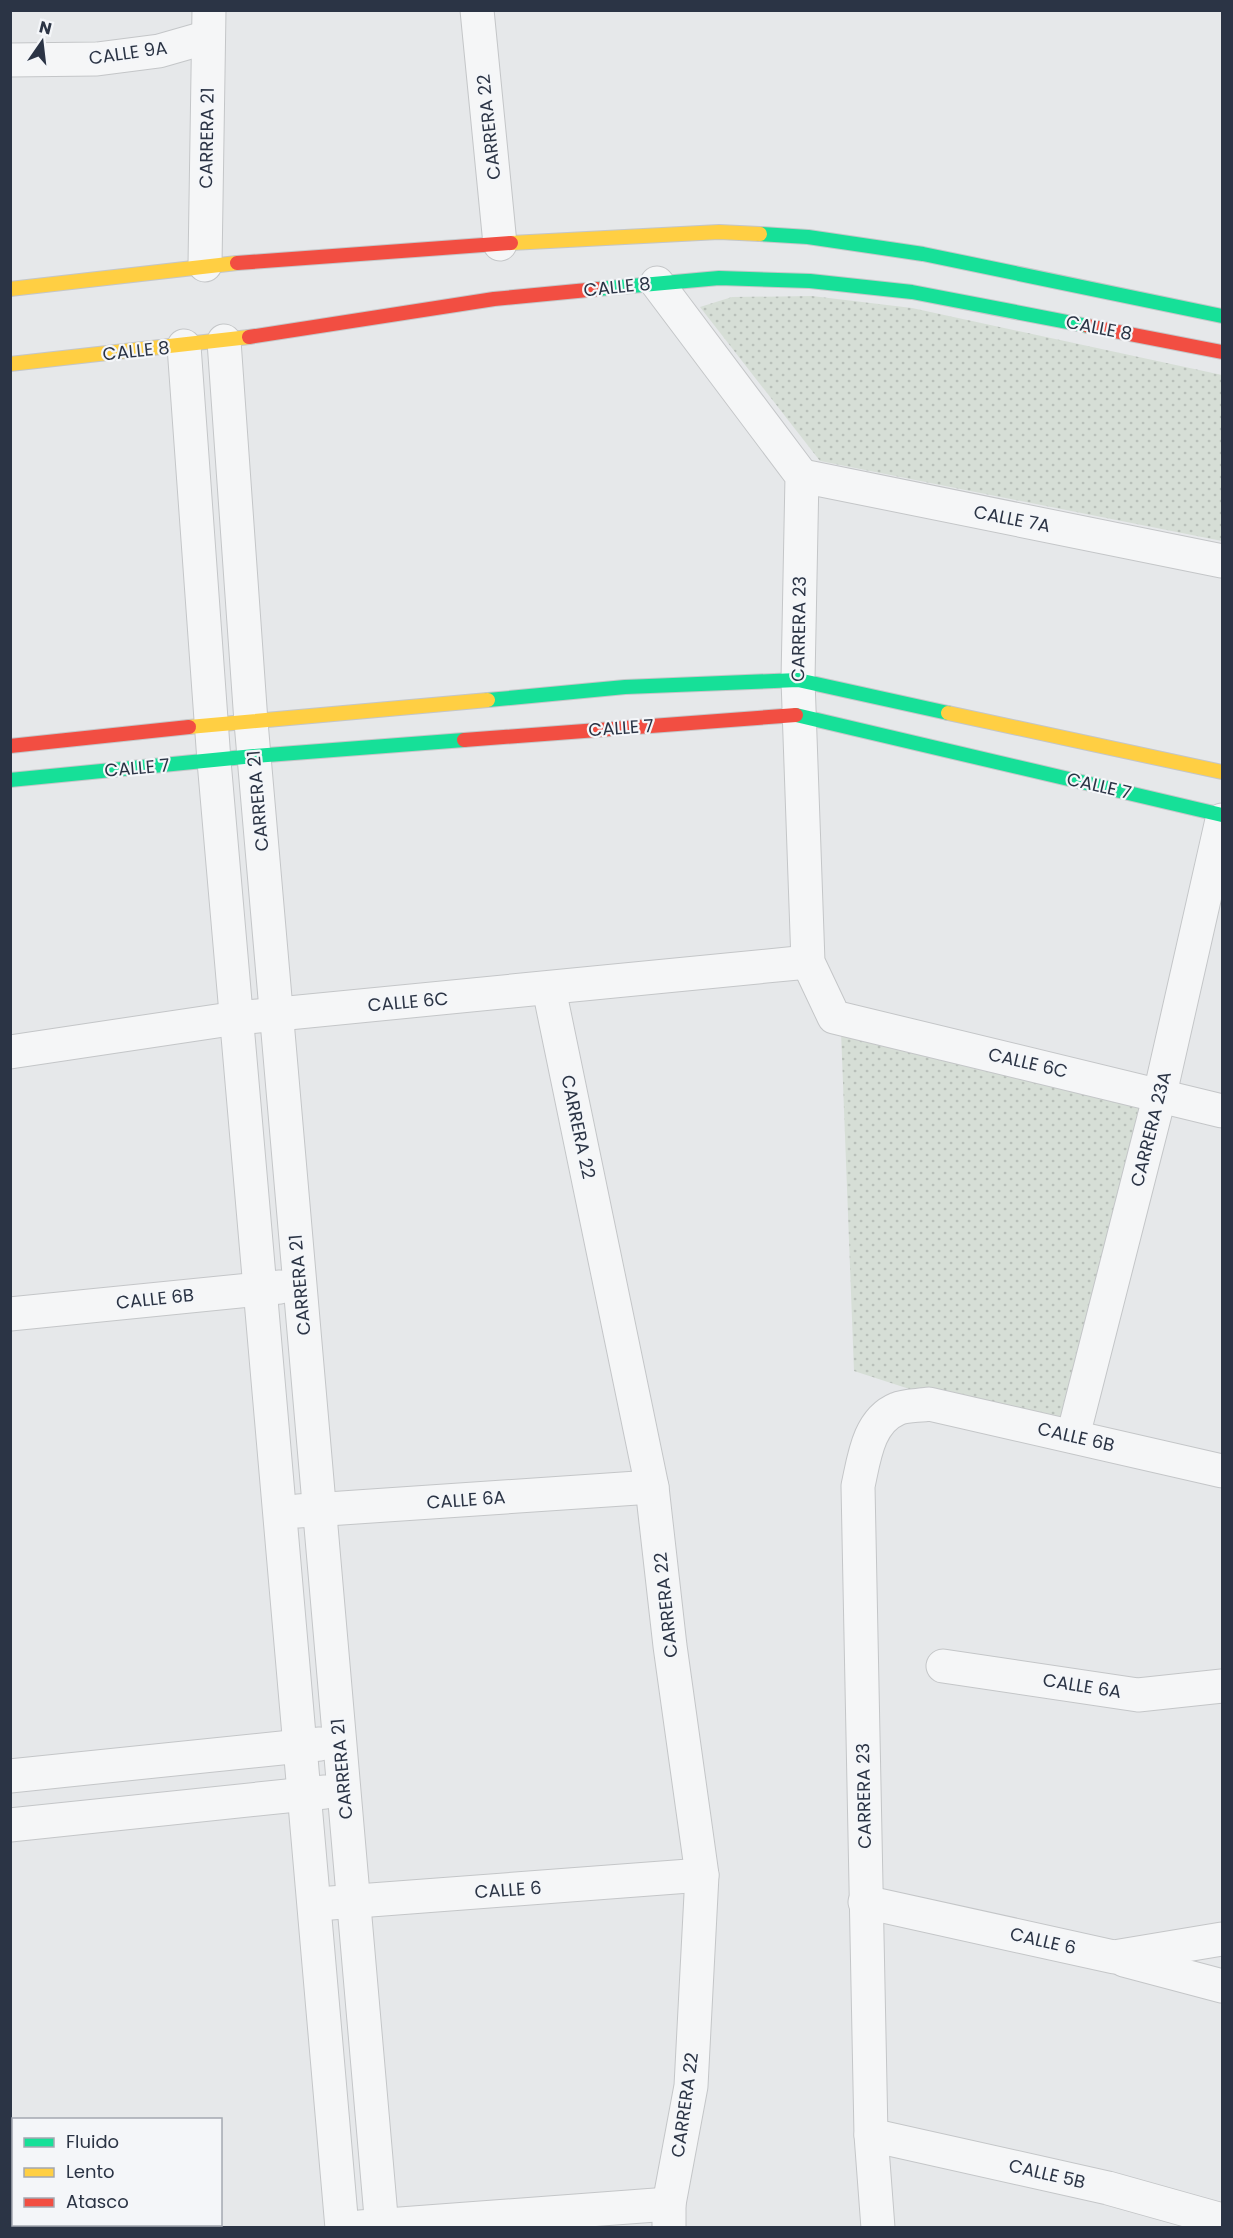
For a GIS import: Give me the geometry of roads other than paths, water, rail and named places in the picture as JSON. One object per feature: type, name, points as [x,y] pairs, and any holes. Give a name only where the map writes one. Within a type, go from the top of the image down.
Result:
[{"type":"main road","name":"CALLE 8","points":[[10,289],[205,265],[500,244],[719,232],[808,237],[923,254],[1222,316]]},
{"type":"main road","name":"CALLE 8","points":[[10,364],[224,341],[494,299],[719,278],[798,280],[912,292],[1222,352]]},
{"type":"main road","name":"CALLE 7","points":[[10,746],[625,687],[798,680],[1222,772]]},
{"type":"main road","name":"CALLE 7","points":[[10,780],[254,756],[799,716],[1222,814]]},
{"type":"street","name":"CARRERA 22","points":[[477,10],[500,244]]},
{"type":"street","name":"CALLE 9A","points":[[10,60],[97,59],[159,51],[208,24]]},
{"type":"street","name":"CARRERA 21","points":[[205,265],[208,24]]},
{"type":"street","points":[[657,283],[802,476]]},
{"type":"street","name":"CARRERA 21","points":[[224,341],[251,722],[353,1901],[373,2227]]},
{"type":"street","points":[[184,346],[214,761],[342,2228]]},
{"type":"street","name":"CALLE 7A","points":[[802,476],[1222,561]]},
{"type":"street","name":"CARRERA 23","points":[[802,476],[798,680],[808,962],[834,1017]]},
{"type":"street","name":"CARRERA 23A","points":[[1073,1436],[1160,1094],[1222,820]]},
{"type":"street","name":"CALLE 6C","points":[[10,1052],[237,1018],[808,962]]},
{"type":"street","name":"CARRERA 22","points":[[549,989],[652,1487],[670,1646],[702,1875],[691,2086],[669,2216]]},
{"type":"street","name":"CALLE 6C","points":[[834,1017],[1160,1094],[1222,1111]]},
{"type":"street","name":"CALLE 6B","points":[[10,1314],[300,1285]]},
{"type":"street","name":"CARRERA 23","points":[[878,2228],[871,2135],[858,1486],[867,1443],[881,1421],[897,1409],[929,1404]]},
{"type":"street","name":"CALLE 6B","points":[[929,1404],[1222,1471]]},
{"type":"street","name":"CALLE 6A","points":[[279,1512],[652,1487]]},
{"type":"street","name":"CALLE 6A","points":[[943,1666],[1138,1695],[1222,1686]]},
{"type":"street","points":[[10,1776],[340,1742]]},
{"type":"street","points":[[10,1825],[344,1790]]},
{"type":"street","name":"CALLE 6","points":[[314,1904],[702,1875]]},
{"type":"street","name":"CALLE 6","points":[[866,1902],[1114,1957],[1222,1939]]},
{"type":"street","points":[[1114,1957],[1222,1986]]},
{"type":"street","name":"CALLE 5B","points":[[871,2135],[1108,2188],[1222,2220]]},
{"type":"street","points":[[373,2227],[669,2216]]}]
